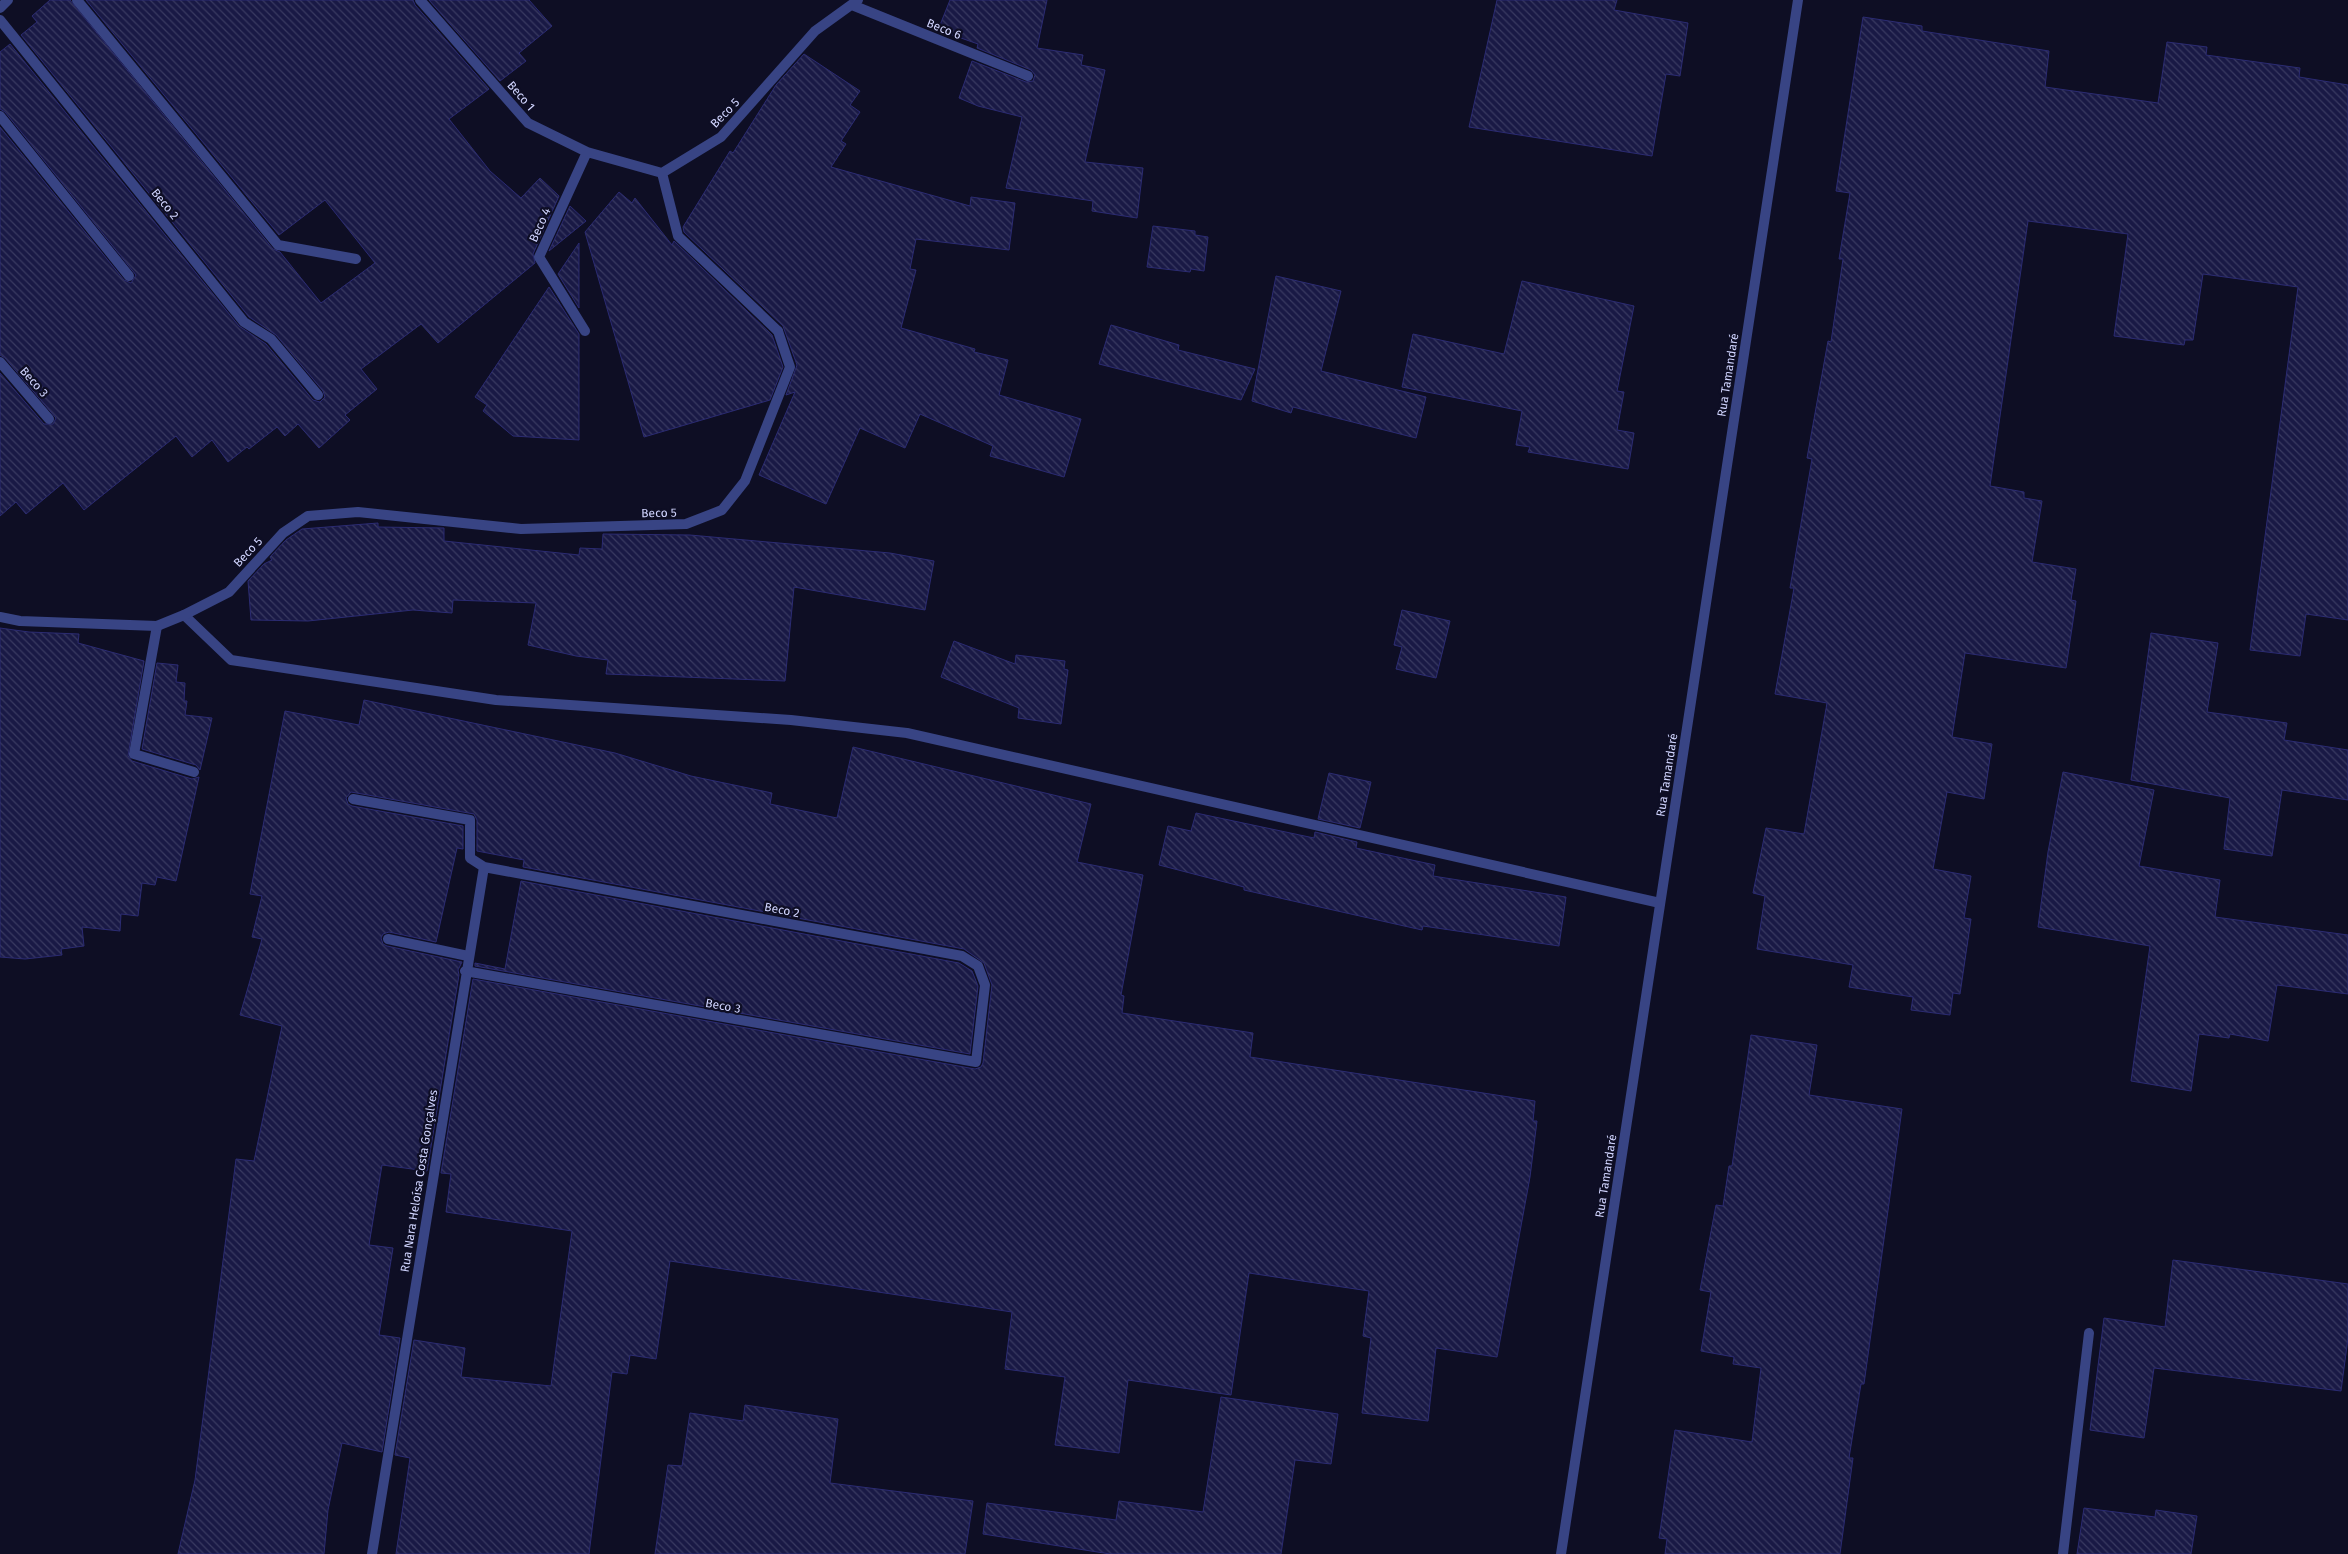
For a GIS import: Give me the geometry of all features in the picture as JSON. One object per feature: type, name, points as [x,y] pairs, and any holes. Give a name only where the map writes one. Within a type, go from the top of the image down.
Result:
[{"type":"street","points":[[0,8],[8,0]]},
{"type":"street","points":[[77,0],[278,245],[356,259]]},
{"type":"street","name":"Beco 1","points":[[420,0],[528,122],[587,152],[662,173]]},
{"type":"street","name":"Rua Tamandaré","points":[[1562,1554],[1798,0]]},
{"type":"street","name":"Beco 6","points":[[855,3],[1028,76]]},
{"type":"street","name":"Beco 5","points":[[0,616],[20,621],[156,626],[184,615],[229,592],[283,533],[308,516],[358,512],[521,528],[686,524],[722,510],[746,482],[790,367],[778,330],[678,236],[662,173],[721,137],[815,31],[855,3]]},
{"type":"street","name":"Beco 2","points":[[0,20],[244,322],[271,339],[318,395]]},
{"type":"street","points":[[0,116],[129,276]]},
{"type":"street","name":"Beco 4","points":[[585,331],[539,256],[587,152]]},
{"type":"street","name":"Beco 3","points":[[0,362],[50,419]]},
{"type":"street","points":[[184,615],[231,660],[496,700],[791,720],[908,733],[1660,903]]},
{"type":"street","points":[[156,626],[134,754],[194,772]]},
{"type":"street","points":[[353,800],[470,820],[470,858],[484,867]]},
{"type":"street","name":"Beco 2","points":[[484,867],[962,956],[978,966],[985,985],[976,1062]]},
{"type":"street","name":"Rua Nara Heloísa Costa Gonçalves","points":[[372,1554],[465,971],[484,867]]},
{"type":"street","points":[[388,939],[468,956]]},
{"type":"street","name":"Beco 3","points":[[465,971],[976,1062]]},
{"type":"street","points":[[2063,1554],[2089,1333]]},
{"type":"building","points":[[50,0],[70,0],[273,249],[280,252],[321,303],[375,263],[325,200],[279,235],[86,0],[413,0],[415,5],[489,89],[449,119],[490,171],[521,198],[540,178],[559,196],[533,254],[535,263],[438,343],[421,324],[361,369],[377,389],[345,415],[350,420],[319,448],[298,424],[285,436],[277,427],[249,449],[247,447],[228,462],[212,440],[192,457],[176,436],[84,510],[63,483],[26,514],[16,502],[0,516],[0,373],[44,424],[53,424],[56,418],[5,358],[0,355],[0,127],[124,280],[131,283],[136,275],[5,112],[0,109],[0,52],[10,44],[239,326],[266,344],[313,400],[320,402],[325,397],[323,391],[276,335],[249,317],[21,35],[37,22],[32,16]]},
{"type":"building","points":[[429,0],[529,0],[552,26],[519,53],[526,61],[500,81]]},
{"type":"building","points":[[950,0],[1047,0],[1037,48],[1083,55],[1081,65],[1105,70],[1085,162],[1143,168],[1137,218],[1092,211],[1093,201],[1006,188],[1022,117],[978,106],[959,98],[972,61],[1026,82],[1033,81],[1035,75],[1031,70],[977,48],[978,44],[938,30]]},
{"type":"building","points":[[1497,0],[1617,0],[1614,10],[1688,23],[1680,76],[1666,74],[1652,156],[1469,127]]},
{"type":"building","points":[[1863,17],[1922,26],[1922,31],[2049,51],[2045,87],[2158,103],[2167,42],[2207,47],[2206,55],[2300,68],[2299,77],[2348,85],[2348,620],[2306,614],[2300,656],[2250,650],[2298,287],[2203,274],[2193,340],[2185,340],[2184,345],[2114,336],[2128,234],[2028,221],[1990,486],[2024,492],[2024,498],[2042,501],[2032,562],[2076,569],[2071,600],[2076,601],[2066,668],[1965,653],[1952,737],[1992,744],[1984,799],[1947,792],[1933,869],[1971,876],[1964,918],[1971,919],[1960,994],[1953,993],[1950,1015],[1911,1010],[1913,997],[1849,987],[1853,965],[1757,949],[1765,896],[1753,893],[1766,828],[1804,834],[1827,703],[1775,694],[1794,588],[1790,588],[1812,459],[1807,458],[1828,341],[1831,342],[1843,259],[1839,259],[1850,193],[1836,191]]},
{"type":"building","points":[[804,54],[860,91],[850,105],[860,112],[841,141],[846,144],[831,167],[970,206],[971,197],[1015,203],[1009,250],[916,239],[910,269],[916,270],[901,328],[975,349],[974,352],[1008,360],[999,395],[1081,419],[1064,477],[990,456],[993,446],[920,414],[905,448],[860,428],[826,504],[759,475],[795,392],[786,395],[797,365],[783,326],[684,232],[683,227],[730,151],[733,153],[776,85]]},
{"type":"building","points":[[619,192],[632,203],[635,198],[672,245],[674,241],[772,335],[783,367],[770,400],[644,437],[585,232]]},
{"type":"building","points":[[570,206],[586,221],[549,251]]},
{"type":"building","points":[[1153,226],[1195,231],[1195,235],[1208,237],[1204,271],[1191,269],[1190,272],[1147,267]]},
{"type":"building","points":[[579,243],[579,308],[558,274]]},
{"type":"building","points":[[1276,276],[1341,291],[1321,371],[1426,397],[1416,438],[1293,407],[1291,413],[1252,401]]},
{"type":"building","points":[[1522,281],[1634,306],[1617,391],[1624,392],[1617,430],[1634,433],[1628,469],[1528,452],[1530,447],[1516,445],[1522,411],[1402,387],[1413,334],[1504,354]]},
{"type":"building","points":[[549,287],[579,334],[579,440],[513,436],[483,411],[487,405],[475,397]]},
{"type":"building","points":[[1111,325],[1179,345],[1178,350],[1255,369],[1241,400],[1099,364]]},
{"type":"building","points":[[378,523],[378,527],[444,528],[444,541],[579,555],[580,548],[602,549],[603,534],[690,535],[890,553],[934,561],[925,610],[794,587],[785,681],[606,674],[608,660],[576,656],[528,645],[536,603],[453,600],[452,613],[413,610],[308,621],[251,620],[248,581],[264,564],[272,560],[270,557],[286,540],[302,529]]},
{"type":"building","points":[[1402,610],[1450,621],[1436,678],[1396,669],[1402,647],[1394,645]]},
{"type":"building","points":[[0,628],[29,632],[79,634],[78,643],[144,661],[128,756],[132,761],[192,779],[199,777],[176,881],[157,877],[155,885],[142,883],[138,916],[121,914],[120,931],[82,927],[84,946],[61,949],[62,955],[25,959],[0,957]]},
{"type":"building","points":[[2151,633],[2218,643],[2207,712],[2287,723],[2284,740],[2348,750],[2348,800],[2282,790],[2272,856],[2224,849],[2230,798],[2131,780]]},
{"type":"building","points":[[954,641],[1015,664],[1016,655],[1065,661],[1064,669],[1068,670],[1061,724],[1018,718],[1019,708],[941,677]]},
{"type":"building","points":[[157,663],[178,665],[176,682],[185,683],[184,701],[187,701],[185,715],[212,718],[200,770],[196,765],[142,749]]},
{"type":"building","points":[[364,700],[615,753],[691,776],[772,793],[770,804],[837,818],[853,747],[1091,804],[1077,862],[1143,875],[1121,995],[1124,996],[1122,1013],[1253,1033],[1250,1057],[1535,1101],[1533,1121],[1537,1121],[1530,1177],[1497,1357],[1436,1348],[1428,1421],[1362,1413],[1371,1338],[1363,1336],[1369,1291],[1249,1273],[1231,1395],[1128,1380],[1119,1453],[1055,1445],[1065,1377],[1005,1369],[1012,1312],[670,1261],[656,1359],[630,1355],[627,1374],[612,1372],[589,1554],[396,1554],[410,1458],[395,1455],[414,1340],[465,1348],[461,1377],[551,1386],[572,1231],[446,1212],[451,1174],[441,1173],[473,979],[975,1069],[981,1067],[983,1063],[992,985],[984,963],[964,949],[523,867],[524,860],[477,851],[477,820],[474,814],[351,792],[346,798],[348,804],[352,806],[463,826],[463,849],[457,848],[436,942],[389,932],[383,934],[381,938],[383,944],[387,946],[462,962],[458,970],[459,975],[427,1171],[382,1165],[369,1245],[393,1248],[379,1335],[400,1338],[382,1452],[342,1443],[328,1510],[324,1554],[178,1554],[195,1480],[236,1159],[254,1161],[282,1026],[240,1015],[262,939],[252,937],[262,896],[250,894],[285,711],[359,725]]},
{"type":"building","points":[[2063,772],[2154,790],[2139,866],[2220,880],[2215,917],[2348,935],[2348,994],[2277,985],[2268,1041],[2230,1034],[2229,1038],[2199,1034],[2191,1091],[2131,1081],[2150,946],[2038,927],[2048,852]]},
{"type":"building","points":[[1329,773],[1371,782],[1360,828],[1318,819]]},
{"type":"building","points":[[1196,813],[1314,838],[1315,832],[1357,842],[1356,848],[1435,865],[1433,876],[1566,897],[1559,946],[1423,926],[1422,930],[1244,890],[1244,887],[1159,865],[1168,826],[1191,831]]},
{"type":"building","points":[[521,881],[959,963],[972,971],[978,986],[970,1054],[475,966],[475,963],[505,969]]},
{"type":"building","points":[[1751,1035],[1817,1045],[1809,1095],[1902,1109],[1864,1384],[1861,1384],[1849,1458],[1853,1458],[1840,1554],[1665,1554],[1667,1539],[1659,1538],[1675,1430],[1752,1442],[1761,1368],[1733,1364],[1734,1357],[1701,1351],[1711,1292],[1700,1290],[1716,1205],[1723,1206],[1729,1166],[1732,1166]]},
{"type":"building","points":[[2173,1260],[2348,1284],[2348,1338],[2341,1391],[2154,1368],[2144,1438],[2090,1430],[2104,1318],[2165,1327]]},
{"type":"building","points":[[1221,1397],[1338,1414],[1331,1464],[1295,1460],[1281,1554],[1110,1554],[983,1534],[987,1503],[1116,1520],[1119,1501],[1203,1512]]},
{"type":"building","points":[[745,1405],[838,1419],[830,1483],[973,1501],[965,1554],[655,1554],[668,1465],[682,1466],[690,1413],[743,1421]]},
{"type":"building","points":[[2084,1508],[2155,1517],[2156,1510],[2197,1516],[2191,1554],[2077,1554]]}]
